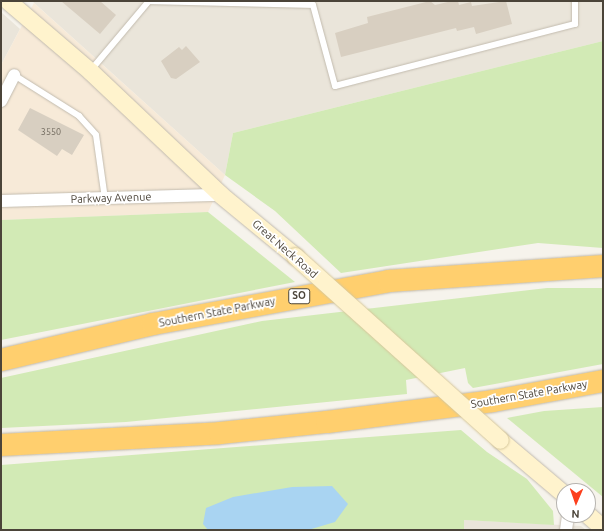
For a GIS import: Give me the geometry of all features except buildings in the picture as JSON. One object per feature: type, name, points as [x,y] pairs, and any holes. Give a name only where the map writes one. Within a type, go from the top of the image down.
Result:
[{"type":"highway","name":"Southern State Parkway","points":[[1,360],[160,323],[389,281],[603,266]]},
{"type":"highway","name":"Southern State Parkway","points":[[1,445],[220,433],[327,422],[552,391],[603,381]]},
{"type":"highway","points":[[552,391],[603,392]]},
{"type":"main road","name":"Great Neck Road","points":[[8,1],[90,71],[221,195],[282,244],[406,359],[556,487]]},
{"type":"street","points":[[1,101],[14,75]]},
{"type":"street","name":"Parkway Avenue","points":[[1,201],[221,195]]},
{"type":"lane","points":[[90,71],[149,1],[313,5],[335,86],[575,24],[575,1]]},
{"type":"lane","points":[[14,75],[79,116],[96,135],[105,198]]},
{"type":"shaded area","points":[[32,1],[603,1],[603,41],[233,133],[225,175]]},
{"type":"shaded area","points":[[34,3],[225,175],[208,212],[1,220],[1,65]]},
{"type":"shaded area","points":[[1,12],[20,29],[1,65]]},
{"type":"shaded area","points":[[464,520],[581,526],[586,530],[464,530]]},
{"type":"green space","points":[[603,41],[603,248],[538,243],[341,273],[275,211],[225,175],[233,133]]},
{"type":"green space","points":[[208,212],[295,282],[1,340],[1,220]]},
{"type":"green space","points":[[547,288],[603,288],[603,364],[473,388],[468,383],[465,368],[406,380],[407,394],[126,422],[1,428],[1,378],[262,321]]},
{"type":"green space","points":[[603,407],[603,497],[596,491],[596,483],[586,483],[507,418],[544,411]]},
{"type":"green space","points":[[461,430],[487,452],[527,479],[553,511],[554,525],[464,520],[464,530],[1,530],[1,465]]},
{"type":"water","points":[[332,486],[348,504],[335,522],[308,530],[208,530],[203,524],[206,508],[233,497],[292,487]]}]
